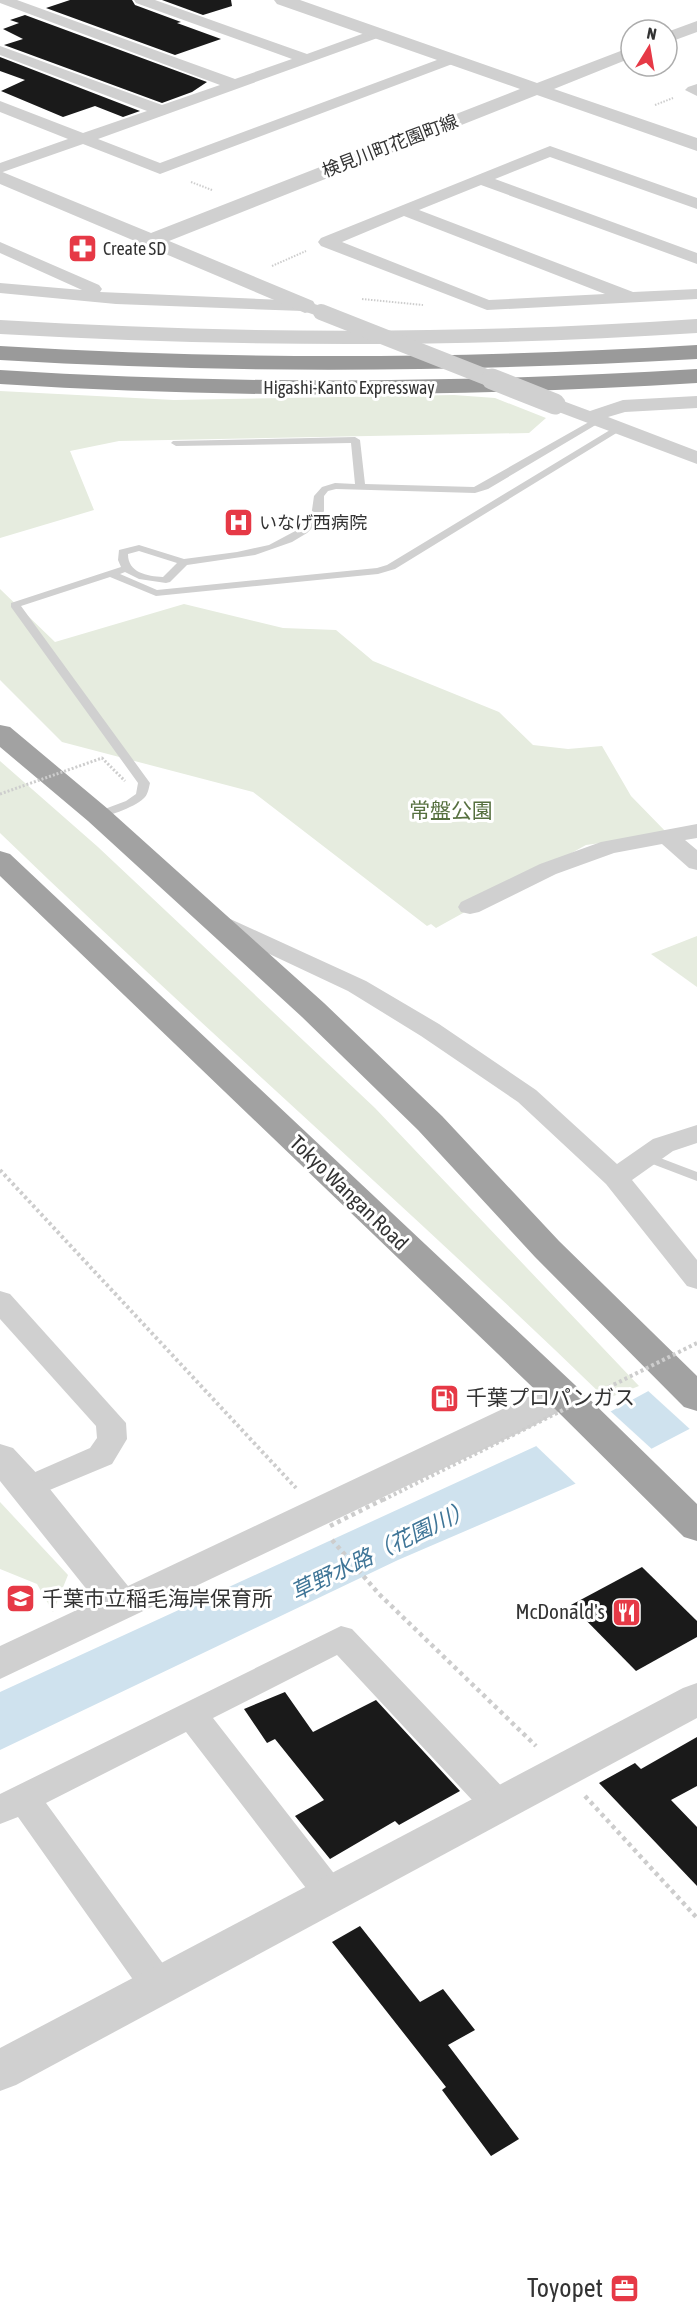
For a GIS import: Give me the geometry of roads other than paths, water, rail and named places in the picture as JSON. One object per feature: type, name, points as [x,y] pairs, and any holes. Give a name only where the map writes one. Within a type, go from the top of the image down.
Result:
[{"type":"highway","name":"Higashi-Kanto Expressway","points":[[0,353],[192,363],[417,364],[697,352]]},
{"type":"highway","name":"Higashi-Kanto Expressway","points":[[0,377],[138,385],[333,389],[524,385],[697,376]]},
{"type":"highway","points":[[0,733],[98,815],[215,919],[430,1123],[547,1249],[687,1388]]},
{"type":"highway","name":"Tokyo Wangan Road","points":[[0,860],[562,1394],[697,1527]]},
{"type":"street","points":[[4,0],[233,84]]},
{"type":"street","points":[[141,0],[304,58]]},
{"type":"street","points":[[283,0],[697,145]]},
{"type":"street","points":[[679,33],[697,26]]},
{"type":"street","points":[[0,168],[378,33]]},
{"type":"street","points":[[0,50],[160,111]]},
{"type":"street","name":"検見川町花園町線","points":[[150,241],[619,57]]},
{"type":"street","points":[[0,106],[160,169],[450,60]]},
{"type":"street","points":[[697,204],[550,151],[327,242],[487,305],[697,294]]},
{"type":"street","points":[[0,177],[313,309],[591,419],[697,458]]},
{"type":"street","points":[[480,179],[697,259]]},
{"type":"street","points":[[405,211],[609,288],[630,299]]},
{"type":"street","points":[[0,247],[116,299]]},
{"type":"street","points":[[0,288],[116,299],[313,309]]},
{"type":"street","points":[[459,293],[609,288]]},
{"type":"street","points":[[0,314],[131,323],[284,327],[452,327],[697,314]]},
{"type":"street","points":[[0,327],[215,338],[385,340],[609,332],[697,326]]},
{"type":"street","points":[[591,419],[623,406],[697,402]]},
{"type":"street","points":[[470,908],[548,869],[609,847],[697,831]]},
{"type":"street","points":[[668,837],[697,862]]},
{"type":"street","points":[[215,919],[357,986],[430,1030],[527,1096],[616,1178],[697,1279]]},
{"type":"street","points":[[616,1178],[663,1145],[697,1134]]},
{"type":"street","points":[[0,1301],[111,1423],[112,1439],[101,1456],[28,1488]]},
{"type":"street","points":[[0,1664],[518,1418],[562,1394]]},
{"type":"street","points":[[0,1458],[28,1488],[122,1606]]},
{"type":"street","points":[[159,1987],[11,1804],[341,1638],[498,1805]]},
{"type":"street","points":[[0,2072],[697,1699]]},
{"type":"street","points":[[190,1713],[331,1895]]},
{"type":"lane","points":[[184,562],[165,580],[143,577],[125,569],[121,563],[123,552],[139,548],[184,562],[262,549],[291,540],[316,518],[319,510],[319,496],[325,489],[335,486],[475,490],[485,487],[591,419]]},
{"type":"lane","points":[[109,573],[156,593],[378,571],[391,567],[618,429]]},
{"type":"lane","points":[[176,442],[356,440],[360,487]]},
{"type":"lane","points":[[98,815],[130,803],[141,795],[144,783],[15,604],[125,569]]},
{"type":"lane","points":[[647,1156],[697,1178]]},
{"type":"water","name":"草野水路（花園川）","points":[[665,1382],[697,1425],[628,1461],[398,1560],[0,1750],[0,1692],[606,1414]]},
{"type":"place","name":"Create SD","points":[[82,249]]},
{"type":"place","name":"いなげ西病院","points":[[238,523]]},
{"type":"place","name":"千葉プロパンガス","points":[[445,1398]]},
{"type":"place","name":"千葉市立稲毛海岸保育所","points":[[21,1599]]},
{"type":"place","name":"McDonald's","points":[[626,1612]]},
{"type":"place","name":"Toyopet","points":[[624,2288]]},
{"type":"park label","name":"常盤公園","points":[[451,811]]}]
